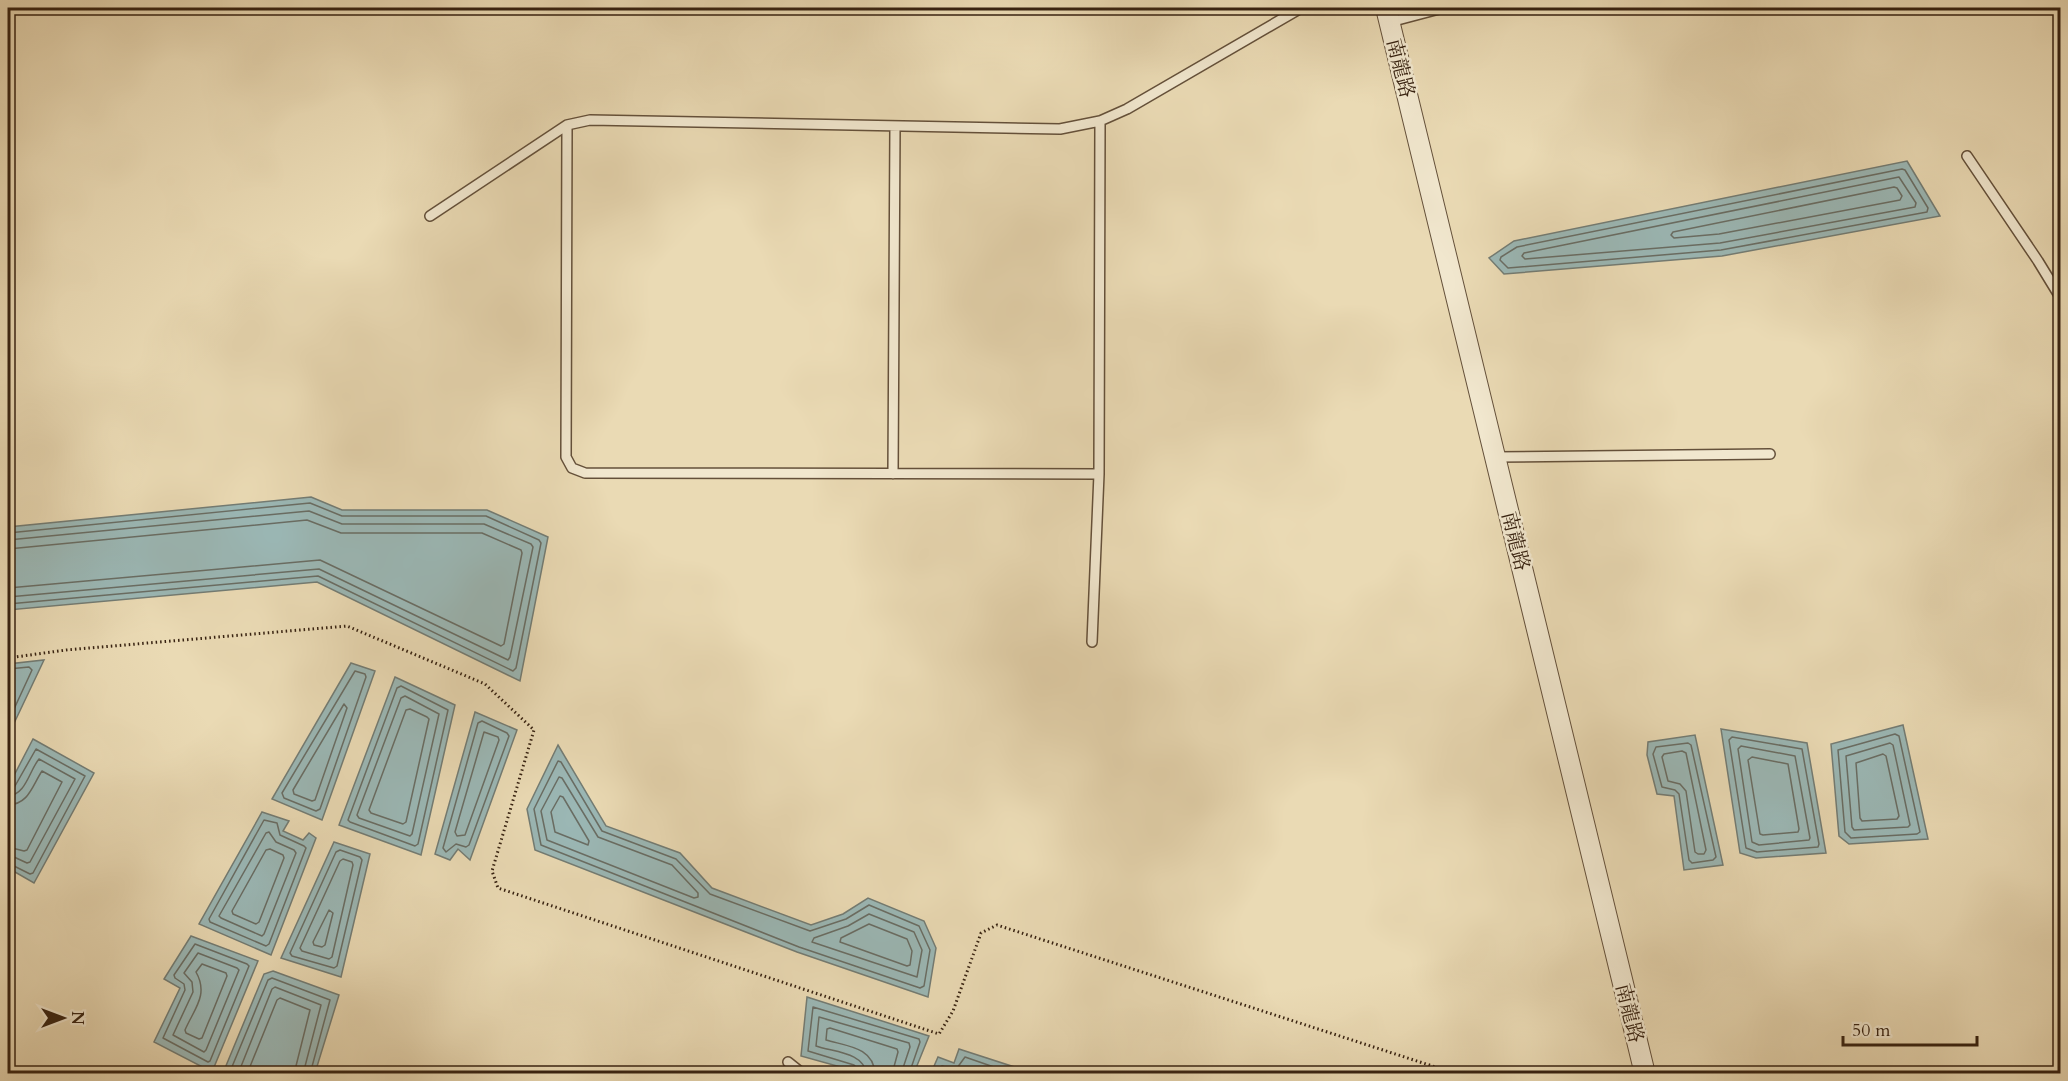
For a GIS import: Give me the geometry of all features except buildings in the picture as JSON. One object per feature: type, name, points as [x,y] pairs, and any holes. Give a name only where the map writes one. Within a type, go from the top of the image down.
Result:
[{"type":"street","name":"南龍路","points":[[1388,15],[1645,1074]]},
{"type":"lane","points":[[430,216],[567,125],[590,120],[1060,129],[1100,122],[1127,109],[1301,8]]},
{"type":"lane","points":[[1388,15],[1443,8]]},
{"type":"lane","points":[[1092,642],[1099,474],[1100,122]]},
{"type":"lane","points":[[567,125],[566,457],[572,468],[585,473],[1099,474]]},
{"type":"lane","points":[[893,474],[895,126]]},
{"type":"lane","points":[[1967,156],[2061,297]]},
{"type":"lane","points":[[1495,457],[1770,454]]},
{"type":"lane","points":[[788,1062],[803,1074]]},
{"type":"lane","points":[[8,1066],[13,1074]]},
{"type":"path","points":[[8,658],[66,650],[346,626],[485,684],[534,730],[492,872],[498,888],[939,1034],[953,1011],[981,933],[998,925],[1458,1074]]},
{"type":"water","points":[[1907,161],[1940,216],[1722,256],[1504,274],[1489,258],[1514,241]]},
{"type":"water","points":[[311,497],[342,510],[487,510],[548,537],[520,681],[317,582],[8,610],[8,527]]},
{"type":"water","points":[[44,660],[8,736],[8,664]]},
{"type":"water","points":[[351,663],[375,671],[322,820],[272,799]]},
{"type":"water","points":[[395,677],[455,705],[421,855],[339,825]]},
{"type":"water","points":[[475,712],[517,730],[470,860],[458,849],[450,860],[435,854]]},
{"type":"water","points":[[1903,725],[1928,839],[1849,844],[1839,836],[1831,744]]},
{"type":"water","points":[[1721,729],[1807,743],[1826,853],[1756,858],[1740,853]]},
{"type":"water","points":[[1695,735],[1723,865],[1684,870],[1674,796],[1657,794],[1647,755],[1648,742]]},
{"type":"water","points":[[33,739],[94,773],[34,883],[8,868],[8,787]]},
{"type":"water","points":[[558,745],[606,826],[680,853],[712,888],[811,925],[843,914],[868,898],[924,921],[936,948],[928,997],[797,952],[535,850],[527,809]]},
{"type":"water","points":[[262,812],[289,821],[283,831],[303,840],[309,833],[316,838],[271,955],[199,924]]},
{"type":"water","points":[[334,842],[370,854],[341,977],[281,958]]},
{"type":"water","points":[[191,936],[258,961],[212,1072],[154,1042],[180,988],[164,979]]},
{"type":"water","points":[[273,971],[339,995],[315,1073],[223,1073],[264,974]]},
{"type":"water","points":[[807,997],[929,1036],[914,1073],[862,1073],[801,1056]]},
{"type":"water","points":[[959,1049],[1033,1073],[931,1073],[938,1057],[954,1063]]}]
